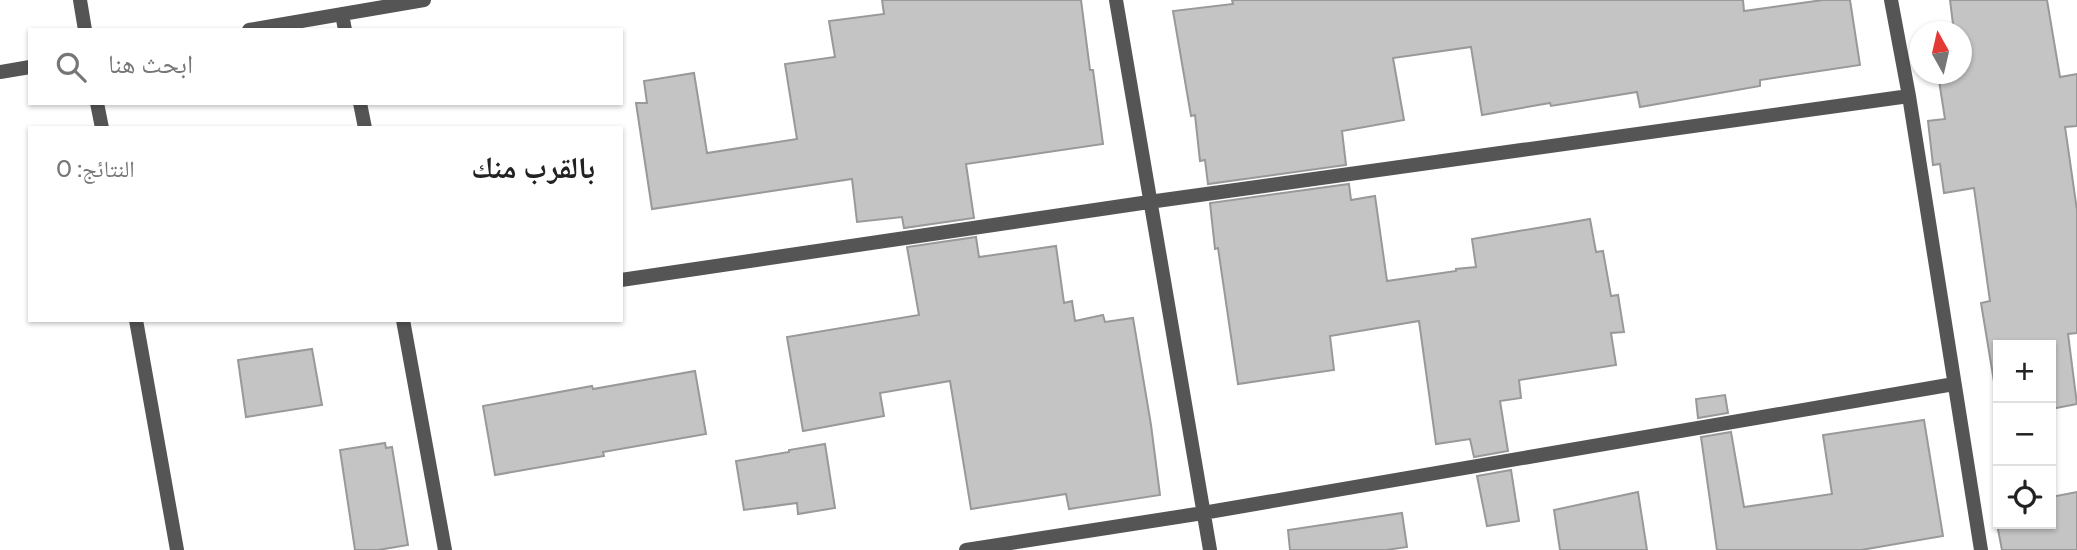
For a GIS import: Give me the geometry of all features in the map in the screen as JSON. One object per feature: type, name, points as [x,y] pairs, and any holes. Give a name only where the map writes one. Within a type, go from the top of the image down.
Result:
[{"type":"street","points":[[80,0],[85,28]]},
{"type":"street","points":[[261,28],[424,0]]},
{"type":"street","points":[[1116,0],[1210,550]]},
{"type":"street","points":[[1891,0],[1909,96],[1981,550]]},
{"type":"street","points":[[342,14],[345,28]]},
{"type":"street","points":[[0,72],[28,67]]},
{"type":"street","points":[[623,280],[1149,202],[1909,96]]},
{"type":"street","points":[[97,105],[102,126]]},
{"type":"street","points":[[360,105],[365,126]]},
{"type":"street","points":[[136,322],[177,550]]},
{"type":"street","points":[[403,322],[445,550]]},
{"type":"street","points":[[966,550],[1203,513],[1954,384]]},
{"type":"building","points":[[882,0],[1081,0],[1103,144],[966,164],[974,218],[904,228],[902,217],[857,222],[852,179],[652,209],[636,103],[647,103],[644,81],[694,73],[707,153],[797,139],[785,64],[835,57],[829,21],[884,14]]},
{"type":"building","points":[[1232,0],[1743,0],[1744,11],[1823,0],[1850,0],[1860,65],[1760,80],[1760,86],[1640,107],[1637,92],[1482,115],[1471,47],[1393,58],[1404,120],[1342,131],[1346,165],[1208,184],[1205,160],[1200,161],[1195,115],[1191,116],[1173,11],[1233,4]]},
{"type":"building","points":[[1950,0],[2047,0],[2060,77],[2077,74],[2077,126],[2065,127],[2077,210],[2077,333],[2068,334],[2077,404],[2056,408],[2056,340],[1993,340],[1993,376],[1981,303],[1990,301],[1974,188],[1944,193],[1940,164],[1933,165],[1928,121],[1945,119],[1940,84],[1972,84],[1972,21],[1953,21]]},
{"type":"building","points":[[1349,184],[1351,200],[1375,196],[1387,281],[1476,267],[1472,239],[1590,219],[1596,252],[1603,251],[1611,296],[1618,295],[1624,332],[1611,333],[1616,365],[1519,380],[1521,398],[1500,401],[1508,451],[1474,457],[1470,439],[1436,444],[1419,321],[1330,336],[1334,370],[1238,384],[1210,203]]},
{"type":"building","points":[[976,237],[979,257],[1056,246],[1064,303],[1072,301],[1075,321],[1103,315],[1105,322],[1133,318],[1160,495],[1069,509],[1066,494],[971,509],[950,381],[880,393],[884,416],[803,431],[787,337],[919,315],[907,247]]},
{"type":"building","points":[[312,349],[322,405],[246,417],[238,360]]},
{"type":"building","points":[[695,371],[706,434],[603,452],[604,456],[495,475],[483,406]]},
{"type":"building","points":[[1725,395],[1728,413],[1698,418],[1696,399]]},
{"type":"building","points":[[1924,420],[1943,536],[1861,550],[1717,550],[1701,437],[1731,432],[1744,507],[1832,494],[1823,435]]},
{"type":"building","points":[[385,443],[386,448],[392,447],[408,545],[378,550],[355,550],[340,450]]},
{"type":"building","points":[[825,444],[835,508],[798,514],[797,503],[744,510],[736,461]]},
{"type":"building","points":[[1511,470],[1519,521],[1487,526],[1477,476]]},
{"type":"building","points":[[1638,492],[1647,550],[1560,550],[1554,510]]},
{"type":"building","points":[[2077,492],[2077,550],[2002,550],[1998,529],[2056,529],[2056,496]]},
{"type":"building","points":[[1402,513],[1407,547],[1386,550],[1290,550],[1288,530]]}]
